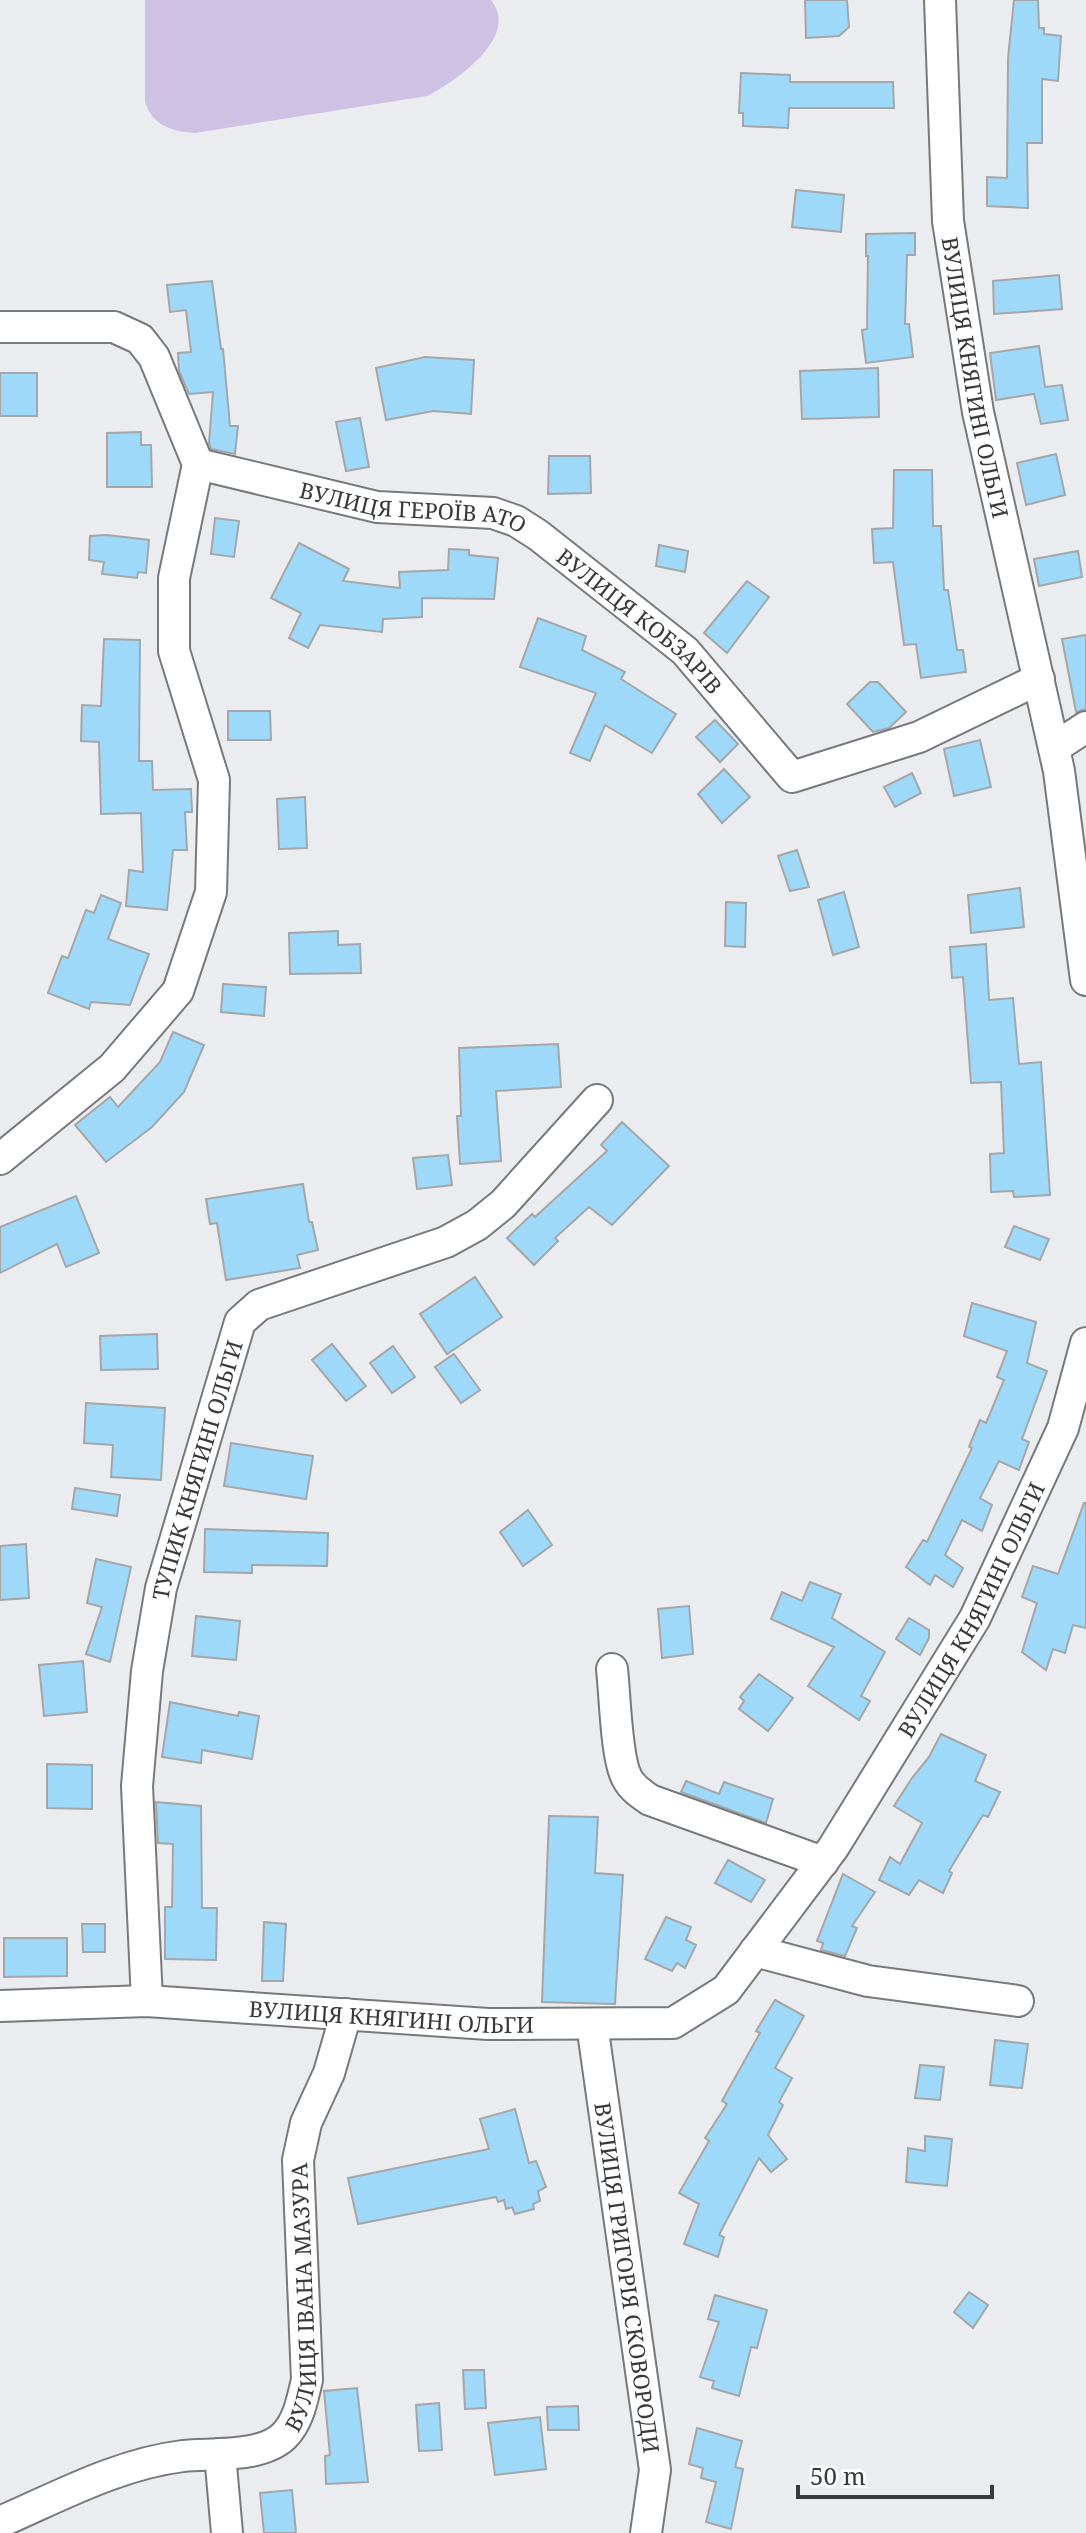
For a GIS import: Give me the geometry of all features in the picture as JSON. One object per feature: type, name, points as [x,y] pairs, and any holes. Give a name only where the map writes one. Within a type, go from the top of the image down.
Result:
[{"type":"street","name":"ВУЛИЦЯ КНЯГИНІ ОЛЬГИ","points":[[940,0],[948,221],[978,412],[1054,748],[1086,980]]},
{"type":"street","points":[[0,327],[103,325],[124,330],[140,339],[154,357],[198,464],[174,578],[174,651],[214,780],[211,892],[178,991],[112,1068],[0,1159]]},
{"type":"street","name":"ВУЛИЦЯ ГЕРОЇВ АТО","points":[[198,464],[377,507],[493,513],[516,521],[685,651],[792,777],[919,737],[1039,679]]},
{"type":"street","points":[[1054,748],[1086,727]]},
{"type":"street","name":"ТУПИК КНЯГИНІ ОЛЬГИ","points":[[147,2001],[137,1786],[147,1671],[161,1588],[240,1322],[259,1305],[446,1242],[477,1225],[503,1204],[597,1100]]},
{"type":"street","name":"ВУЛИЦЯ КНЯГИНІ ОЛЬГИ","points":[[0,2006],[147,2001],[488,2024],[673,2023],[726,1990],[823,1862],[975,1618],[1063,1428],[1086,1343]]},
{"type":"street","points":[[612,1669],[621,1757],[625,1776],[635,1789],[650,1800],[823,1862]]},
{"type":"street","points":[[755,1951],[868,1981],[1018,2001]]},
{"type":"street","name":"ВУЛИЦЯ ІВАНА МАЗУРА","points":[[0,2522],[128,2466],[183,2456],[254,2451],[283,2437],[299,2414],[307,2380],[298,2160],[306,2123],[329,2073],[346,2014]]},
{"type":"street","name":"ВУЛИЦЯ ГРИГОРІЯ СКОВОРОДИ","points":[[592,2024],[655,2470],[646,2533]]},
{"type":"street","points":[[220,2454],[227,2533]]},
{"type":"shaded area","points":[[145,0],[491,0],[498,14],[497,29],[480,57],[453,80],[427,96],[195,133],[164,126],[148,110],[145,102]]},
{"type":"building","points":[[805,0],[847,0],[849,27],[839,36],[806,38]]},
{"type":"building","points":[[1014,0],[1038,0],[1039,28],[1044,28],[1044,34],[1061,36],[1058,81],[1042,79],[1042,143],[1027,143],[1028,208],[987,206],[987,177],[1007,178],[1008,58]]},
{"type":"building","points":[[741,73],[790,75],[790,82],[893,82],[894,108],[789,108],[788,128],[743,126],[743,113],[739,113]]},
{"type":"building","points":[[796,190],[844,195],[841,232],[792,227]]},
{"type":"building","points":[[915,233],[915,255],[907,255],[905,324],[909,324],[913,357],[866,363],[862,330],[867,329],[866,234]]},
{"type":"building","points":[[1059,275],[1062,309],[994,314],[993,281]]},
{"type":"building","points":[[212,281],[223,349],[230,426],[238,426],[235,454],[211,449],[213,392],[189,394],[179,371],[178,353],[191,352],[186,310],[170,312],[167,285]]},
{"type":"building","points":[[1039,346],[1045,387],[1062,385],[1068,420],[1041,424],[1034,394],[996,400],[990,353]]},
{"type":"building","points":[[425,357],[474,360],[471,414],[433,411],[386,420],[376,368]]},
{"type":"building","points":[[878,368],[879,417],[802,419],[800,371]]},
{"type":"building","points":[[0,373],[37,373],[37,416],[0,416]]},
{"type":"building","points":[[360,418],[369,467],[346,471],[336,422]]},
{"type":"building","points":[[141,432],[141,445],[151,445],[152,487],[107,487],[107,433]]},
{"type":"building","points":[[1056,454],[1065,495],[1026,505],[1017,463]]},
{"type":"building","points":[[549,456],[590,456],[591,493],[548,494]]},
{"type":"building","points":[[894,470],[932,470],[933,526],[941,526],[944,590],[948,590],[957,650],[963,650],[966,672],[921,678],[916,644],[904,645],[893,562],[874,563],[872,529],[893,528]]},
{"type":"building","points":[[215,518],[239,521],[234,557],[211,554]]},
{"type":"building","points":[[90,536],[149,540],[146,573],[138,572],[137,578],[102,574],[104,562],[89,560]]},
{"type":"building","points":[[299,543],[349,569],[343,581],[400,588],[399,572],[448,570],[449,549],[469,550],[469,555],[498,558],[494,599],[422,598],[422,617],[383,619],[382,632],[320,625],[308,648],[289,638],[301,613],[271,598]]},
{"type":"building","points":[[659,545],[688,551],[685,572],[656,566]]},
{"type":"building","points":[[1078,551],[1082,577],[1039,586],[1034,559]]},
{"type":"building","points":[[747,581],[769,597],[727,653],[704,633]]},
{"type":"building","points":[[538,618],[586,636],[582,650],[625,672],[621,679],[676,714],[652,753],[605,725],[590,761],[570,753],[596,693],[520,667]]},
{"type":"building","points":[[1086,635],[1086,709],[1076,712],[1062,639]]},
{"type":"building","points":[[104,639],[140,640],[139,761],[152,761],[153,790],[191,789],[192,812],[185,812],[187,850],[173,850],[167,910],[126,906],[129,870],[143,872],[141,813],[101,814],[99,742],[81,741],[82,705],[101,706]]},
{"type":"building","points":[[870,682],[878,682],[906,712],[889,728],[873,732],[847,704]]},
{"type":"building","points":[[228,711],[270,711],[271,740],[228,740]]},
{"type":"building","points":[[715,720],[738,744],[720,762],[696,737]]},
{"type":"building","points":[[980,740],[991,787],[954,796],[944,749]]},
{"type":"building","points":[[724,769],[750,797],[722,823],[698,794]]},
{"type":"building","points":[[912,773],[921,793],[895,807],[884,787]]},
{"type":"building","points":[[305,797],[307,848],[279,849],[277,799]]},
{"type":"building","points":[[797,850],[809,887],[790,891],[778,856]]},
{"type":"building","points":[[1020,888],[1024,927],[971,933],[968,895]]},
{"type":"building","points":[[844,892],[859,947],[833,955],[818,900]]},
{"type":"building","points":[[101,895],[121,903],[108,939],[149,954],[130,1005],[91,1002],[89,1009],[48,993],[62,956],[68,958],[86,910],[94,913]]},
{"type":"building","points":[[726,902],[746,903],[745,947],[725,946]]},
{"type":"building","points":[[338,931],[338,945],[360,944],[361,973],[290,974],[289,933]]},
{"type":"building","points":[[986,944],[989,1000],[1013,998],[1019,1064],[1041,1062],[1050,1195],[1014,1197],[1013,1191],[991,1192],[990,1154],[1004,1153],[1001,1082],[971,1083],[963,977],[952,978],[950,947]]},
{"type":"building","points":[[223,984],[266,987],[264,1016],[221,1012]]},
{"type":"building","points":[[173,1032],[204,1045],[184,1092],[152,1127],[106,1162],[75,1125],[110,1097],[118,1107],[160,1062]]},
{"type":"building","points":[[558,1044],[561,1087],[496,1091],[501,1161],[460,1164],[457,1116],[461,1116],[459,1048]]},
{"type":"building","points":[[622,1122],[669,1166],[612,1225],[589,1207],[555,1238],[558,1241],[534,1265],[507,1238],[532,1214],[535,1217],[607,1151],[601,1145]]},
{"type":"building","points":[[448,1155],[452,1185],[417,1189],[413,1158]]},
{"type":"building","points":[[303,1184],[309,1222],[312,1222],[318,1250],[297,1255],[300,1268],[226,1280],[217,1223],[210,1224],[206,1199]]},
{"type":"building","points":[[76,1196],[99,1253],[66,1267],[57,1244],[0,1273],[0,1227]]},
{"type":"building","points":[[1014,1226],[1049,1239],[1040,1260],[1005,1247]]},
{"type":"building","points":[[475,1277],[502,1317],[447,1354],[420,1314]]},
{"type":"building","points":[[972,1303],[1036,1322],[1027,1363],[1047,1371],[1022,1439],[1029,1442],[1019,1470],[999,1461],[980,1498],[992,1505],[982,1531],[962,1520],[945,1555],[963,1568],[953,1587],[935,1575],[930,1585],[906,1567],[923,1540],[927,1542],[972,1448],[969,1447],[980,1420],[986,1423],[1004,1380],[997,1377],[1007,1351],[964,1336]]},
{"type":"building","points":[[157,1334],[158,1369],[101,1370],[100,1336]]},
{"type":"building","points":[[332,1344],[366,1386],[346,1401],[312,1360]]},
{"type":"building","points":[[393,1346],[415,1377],[392,1393],[370,1363]]},
{"type":"building","points":[[454,1354],[480,1390],[461,1403],[435,1367]]},
{"type":"building","points":[[86,1403],[165,1408],[161,1480],[111,1477],[113,1445],[84,1443]]},
{"type":"building","points":[[231,1443],[313,1456],[306,1499],[224,1486]]},
{"type":"building","points":[[75,1488],[120,1495],[117,1516],[72,1509]]},
{"type":"building","points":[[1084,1503],[1086,1628],[1073,1625],[1065,1653],[1053,1649],[1046,1670],[1022,1652],[1037,1603],[1022,1597],[1033,1566],[1058,1574]]},
{"type":"building","points":[[528,1510],[552,1545],[523,1566],[500,1532]]},
{"type":"building","points":[[205,1529],[328,1533],[327,1566],[252,1565],[252,1573],[204,1572]]},
{"type":"building","points":[[26,1544],[29,1598],[0,1600],[0,1546]]},
{"type":"building","points":[[96,1559],[131,1567],[110,1662],[86,1654],[102,1607],[87,1603]]},
{"type":"building","points":[[810,1582],[841,1594],[832,1618],[885,1652],[861,1696],[870,1701],[859,1720],[808,1686],[834,1647],[771,1619],[782,1592],[802,1601]]},
{"type":"building","points":[[689,1606],[693,1654],[662,1658],[658,1609]]},
{"type":"building","points":[[196,1616],[240,1621],[236,1660],[192,1656]]},
{"type":"building","points":[[909,1618],[929,1630],[929,1638],[920,1655],[896,1639]]},
{"type":"building","points":[[83,1661],[87,1712],[44,1716],[39,1665]]},
{"type":"building","points":[[759,1674],[793,1698],[768,1731],[739,1709],[744,1701],[740,1697]]},
{"type":"building","points":[[170,1702],[238,1716],[239,1712],[259,1716],[252,1759],[202,1750],[201,1763],[162,1757]]},
{"type":"building","points":[[941,1734],[986,1755],[975,1781],[1000,1792],[988,1817],[983,1815],[949,1871],[952,1873],[943,1893],[919,1880],[909,1895],[879,1880],[890,1857],[900,1864],[922,1823],[894,1806],[929,1757]]},
{"type":"building","points":[[47,1764],[92,1765],[92,1809],[47,1808]]},
{"type":"building","points":[[686,1781],[719,1794],[724,1782],[773,1799],[766,1823],[681,1792]]},
{"type":"building","points":[[156,1802],[201,1806],[202,1908],[217,1908],[216,1960],[165,1959],[165,1907],[172,1907],[173,1844],[158,1843]]},
{"type":"building","points":[[549,1816],[598,1817],[595,1873],[623,1875],[615,2004],[542,2002]]},
{"type":"building","points":[[728,1860],[765,1880],[751,1902],[715,1883]]},
{"type":"building","points":[[843,1874],[875,1892],[852,1926],[857,1928],[845,1956],[821,1950],[823,1943],[817,1941]]},
{"type":"building","points":[[666,1917],[691,1927],[686,1940],[696,1945],[685,1968],[677,1963],[672,1971],[645,1959]]},
{"type":"building","points":[[264,1922],[286,1924],[283,1981],[262,1981]]},
{"type":"building","points":[[82,1924],[105,1924],[105,1952],[83,1952]]},
{"type":"building","points":[[4,1938],[67,1938],[67,1976],[4,1977]]},
{"type":"building","points":[[775,2000],[804,2016],[775,2068],[792,2078],[779,2102],[783,2105],[768,2135],[787,2159],[771,2172],[759,2158],[719,2235],[724,2237],[718,2257],[684,2244],[699,2204],[679,2193],[709,2141],[705,2138],[727,2104],[722,2101],[760,2033],[756,2031]]},
{"type":"building","points":[[995,2040],[1028,2044],[1022,2088],[990,2085]]},
{"type":"building","points":[[920,2065],[944,2067],[940,2100],[915,2098]]},
{"type":"building","points":[[515,2109],[529,2163],[536,2161],[546,2187],[538,2191],[540,2201],[533,2204],[534,2209],[515,2214],[512,2207],[506,2209],[504,2200],[498,2202],[496,2197],[358,2224],[348,2178],[489,2149],[480,2119]]},
{"type":"building","points":[[925,2136],[952,2139],[947,2186],[906,2182],[908,2148],[925,2151]]},
{"type":"building","points":[[969,2292],[988,2305],[973,2328],[954,2312]]},
{"type":"building","points":[[715,2295],[767,2310],[757,2348],[751,2347],[739,2396],[712,2388],[714,2381],[700,2377],[719,2322],[708,2319]]},
{"type":"building","points":[[463,2370],[484,2370],[486,2408],[465,2409]]},
{"type":"building","points":[[357,2388],[368,2482],[326,2484],[325,2456],[330,2455],[324,2391]]},
{"type":"building","points":[[439,2403],[442,2450],[419,2451],[416,2405]]},
{"type":"building","points":[[578,2406],[579,2430],[548,2430],[547,2407]]},
{"type":"building","points":[[540,2417],[546,2469],[495,2475],[488,2423]]},
{"type":"building","points":[[697,2428],[742,2441],[735,2467],[743,2469],[731,2529],[706,2522],[716,2482],[701,2478],[703,2468],[689,2464]]},
{"type":"building","points":[[292,2490],[296,2533],[264,2533],[260,2493]]}]
